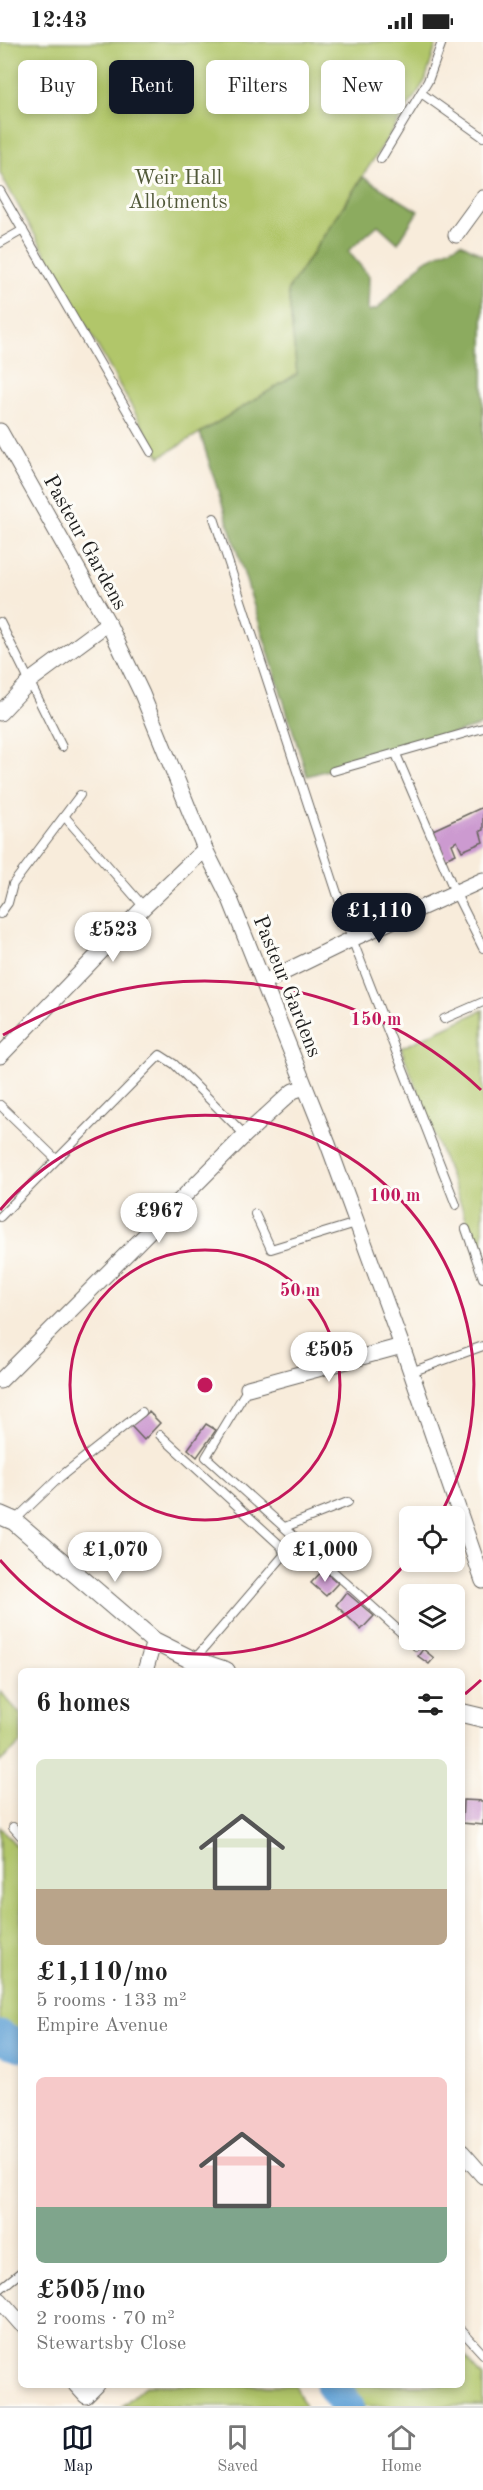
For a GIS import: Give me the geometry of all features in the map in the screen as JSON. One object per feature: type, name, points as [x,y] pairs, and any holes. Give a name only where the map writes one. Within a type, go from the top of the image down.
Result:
[{"type":"street","points":[[456,235],[483,198]]},
{"type":"street","name":"Pasteur Gardens","points":[[0,431],[108,623],[142,694],[205,849],[230,899],[305,1087],[402,1346],[483,1581]]},
{"type":"street","points":[[0,712],[31,680],[108,623]]},
{"type":"street","points":[[0,1056],[144,907],[205,849]]},
{"type":"street","points":[[264,982],[352,939],[483,880]]},
{"type":"street","points":[[0,1381],[245,1135],[293,1091],[305,1087]]},
{"type":"street","points":[[248,1388],[402,1346]]},
{"type":"street","points":[[7,1518],[154,1641],[193,1660],[217,1668]]},
{"type":"street","points":[[146,1668],[154,1641]]},
{"type":"street","points":[[465,1714],[483,1718]]},
{"type":"street","points":[[465,2155],[483,2176]]},
{"type":"street","points":[[0,2300],[18,2321]]},
{"type":"street","points":[[79,2388],[86,2396],[94,2388]]},
{"type":"lane","points":[[381,159],[428,81],[442,42]]},
{"type":"lane","points":[[421,93],[483,137]]},
{"type":"lane","points":[[0,191],[150,452]]},
{"type":"lane","points":[[0,243],[23,230]]},
{"type":"lane","points":[[214,518],[352,939],[456,1205]]},
{"type":"lane","points":[[0,622],[31,680],[62,747]]},
{"type":"lane","points":[[333,771],[483,729]]},
{"type":"lane","points":[[396,754],[455,892],[483,948]]},
{"type":"lane","points":[[0,914],[8,903],[13,884],[80,795]]},
{"type":"lane","points":[[64,817],[144,907]]},
{"type":"lane","points":[[444,1019],[483,1002]]},
{"type":"lane","points":[[0,1216],[160,1055],[174,1064],[245,1135]]},
{"type":"lane","points":[[0,1105],[56,1159]]},
{"type":"lane","points":[[255,1214],[271,1249],[356,1223]]},
{"type":"lane","points":[[466,1229],[483,1278]]},
{"type":"lane","points":[[411,1372],[483,1346]]},
{"type":"lane","points":[[248,1388],[206,1457],[399,1631]]},
{"type":"lane","points":[[7,1518],[142,1412]]},
{"type":"lane","points":[[160,1435],[282,1547],[284,1555],[193,1660]]},
{"type":"lane","points":[[285,1527],[348,1502]]},
{"type":"lane","points":[[13,1827],[18,1833]]},
{"type":"lane","points":[[0,2289],[18,2274]]},
{"type":"lane","points":[[465,2334],[483,2353]]},
{"type":"green space","name":"Weir Hall Allotments","points":[[0,42],[437,42],[425,81],[405,112],[405,60],[321,60],[321,114],[403,114],[288,290],[297,374],[160,457],[0,173]]},
{"type":"green space","points":[[363,177],[418,211],[398,243],[378,225],[348,251],[369,276],[368,311],[377,309],[424,261],[461,243],[483,255],[483,725],[307,776],[200,433],[297,374],[288,290]]},
{"type":"green space","points":[[483,1010],[483,1262],[401,1048]]},
{"type":"green space","points":[[0,1691],[18,1712],[18,1746],[0,1762]]},
{"type":"green space","points":[[0,1827],[18,1848],[18,2038],[0,2026]]},
{"type":"green space","points":[[465,2356],[483,2377],[483,2406],[359,2406],[344,2388],[465,2388]]},
{"type":"green space","points":[[143,2388],[296,2388],[305,2406],[122,2406]]},
{"type":"building","points":[[483,807],[483,830],[480,831],[483,842],[462,851],[457,841],[452,844],[456,854],[445,859],[433,830]]},
{"type":"building","points":[[149,1412],[160,1423],[144,1440],[131,1426]]},
{"type":"building","points":[[206,1424],[216,1430],[197,1457],[188,1449]]},
{"type":"building","points":[[323,1570],[338,1583],[326,1596],[311,1583]]},
{"type":"building","points":[[346,1592],[374,1616],[361,1630],[336,1605]]},
{"type":"building","points":[[424,1650],[434,1658],[429,1664],[418,1656]]},
{"type":"building","points":[[465,1800],[483,1801],[483,1825],[465,1823]]},
{"type":"waterway","points":[[0,2036],[4,2040],[18,2044]]},
{"type":"waterway","points":[[334,2388],[348,2406]]}]
